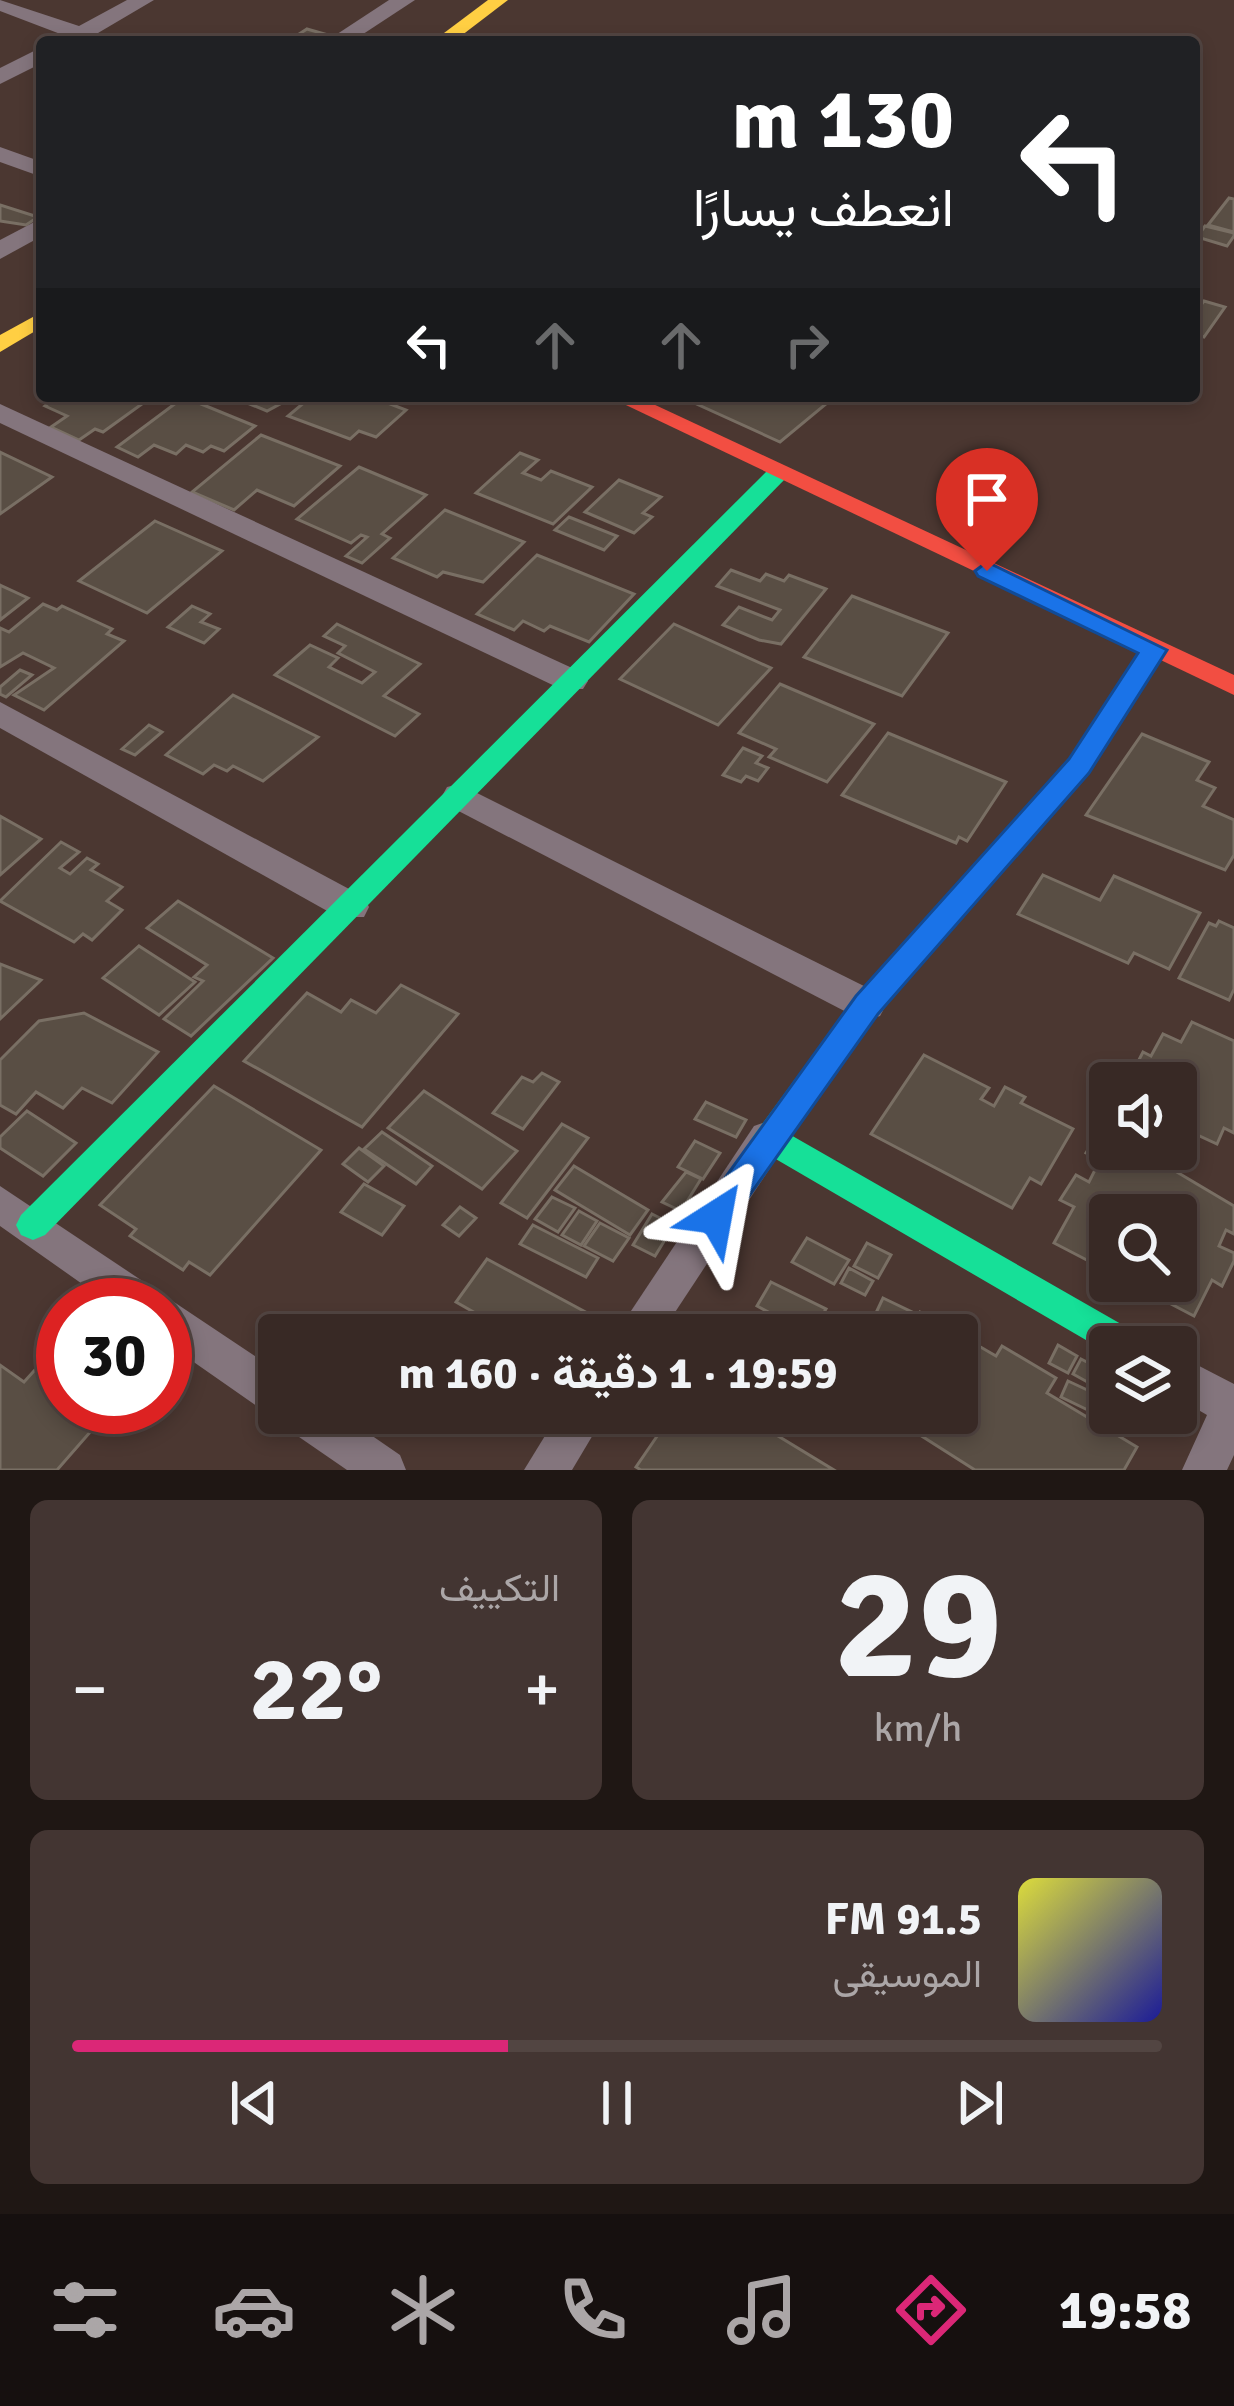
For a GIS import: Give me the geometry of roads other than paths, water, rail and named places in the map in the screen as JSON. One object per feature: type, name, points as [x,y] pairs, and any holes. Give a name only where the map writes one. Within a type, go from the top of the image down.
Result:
[{"type":"street","points":[[87,36],[143,0]]},
{"type":"street","points":[[344,0],[383,13]]},
{"type":"street","points":[[346,36],[404,0]]},
{"type":"street","points":[[450,36],[499,0]]},
{"type":"street","points":[[0,4],[75,36]]},
{"type":"street","points":[[0,77],[36,58]]},
{"type":"street","points":[[0,154],[36,168]]},
{"type":"street","points":[[0,251],[36,229]]},
{"type":"street","points":[[0,345],[36,322]]},
{"type":"street","points":[[630,402],[1234,686]]},
{"type":"street","points":[[0,412],[572,681]]},
{"type":"street","points":[[107,1278],[16,1214],[351,907],[779,472]]},
{"type":"street","points":[[650,1314],[769,1138],[867,1005],[1079,766],[1154,650]]},
{"type":"street","points":[[0,713],[351,907]]},
{"type":"street","points":[[459,796],[867,1005]]},
{"type":"street","points":[[769,1138],[1094,1326]]},
{"type":"street","points":[[192,1337],[258,1382]]},
{"type":"street","points":[[1197,1385],[1234,1407],[1204,1470]]},
{"type":"street","points":[[332,1434],[384,1470]]},
{"type":"street","points":[[546,1470],[570,1434]]}]
